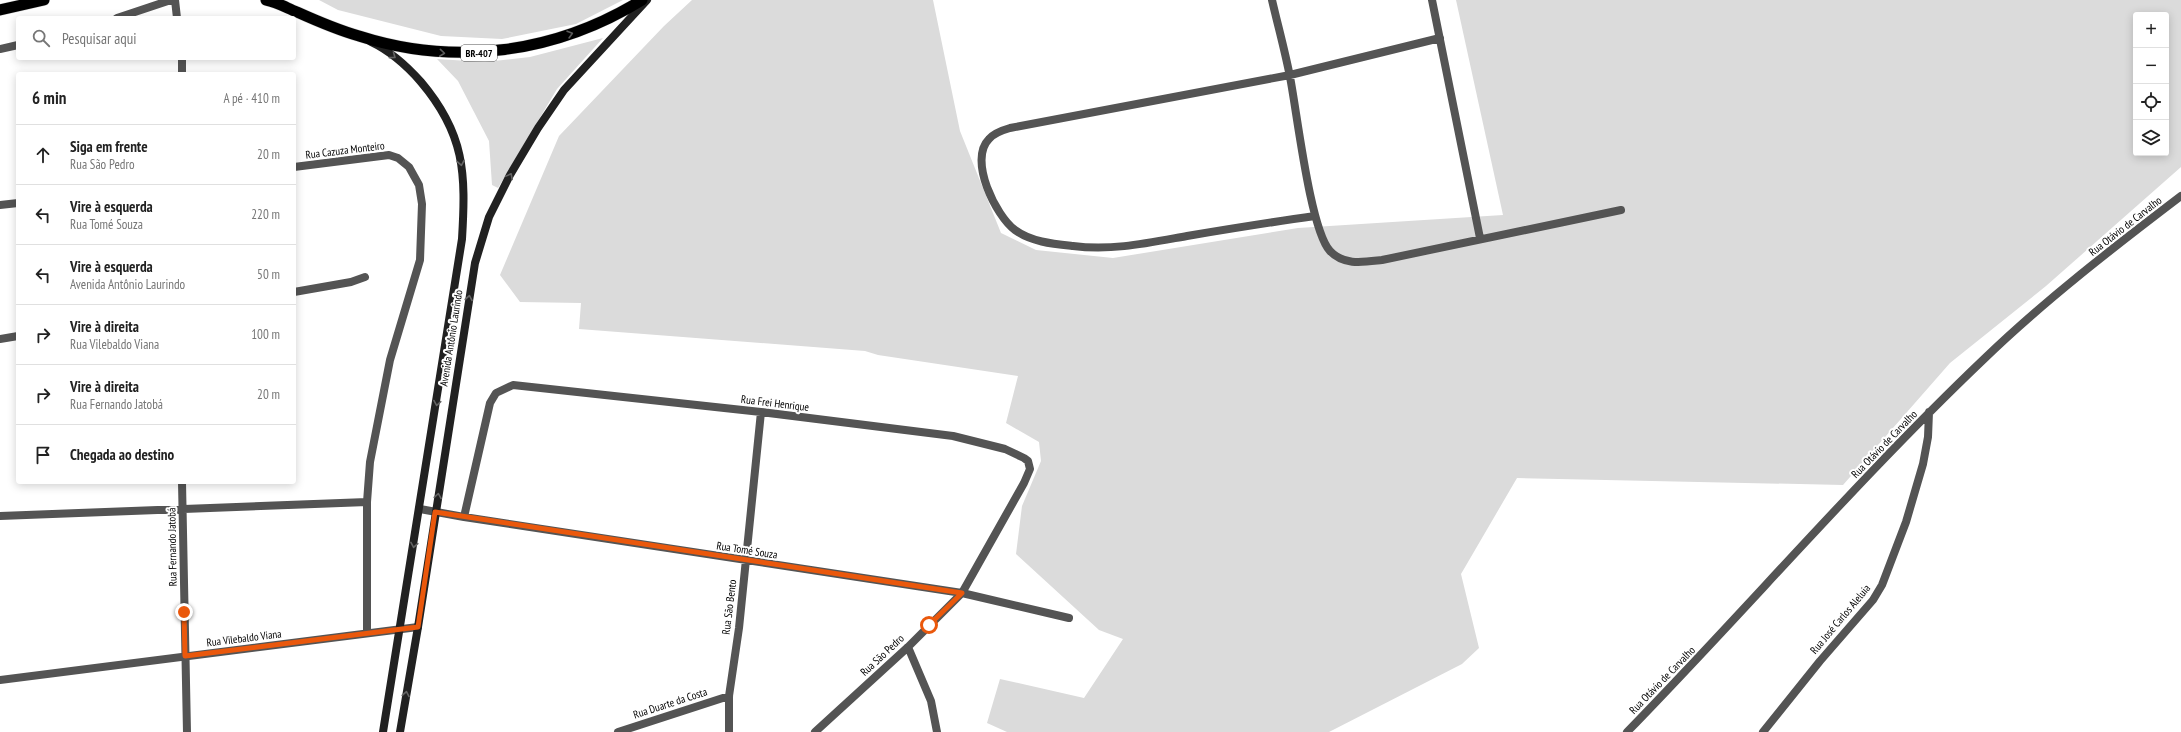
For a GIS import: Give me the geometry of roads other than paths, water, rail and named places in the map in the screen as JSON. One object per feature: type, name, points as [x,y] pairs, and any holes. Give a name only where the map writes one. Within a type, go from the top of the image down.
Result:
[{"type":"highway","points":[[0,10],[44,0]]},
{"type":"highway","name":"BR-407","points":[[266,0],[360,36],[427,51],[450,54],[490,52],[539,43],[587,29],[621,13],[642,0]]},
{"type":"highway","name":"BR-407","points":[[285,0],[310,18]]},
{"type":"main road","name":"Avenida Antônio Laurindo","points":[[400,732],[418,627],[474,263],[489,217],[534,135],[564,90],[647,0]]},
{"type":"main road","name":"Avenida Antônio Laurindo","points":[[360,36],[377,45],[409,68],[438,102],[450,124],[462,166],[464,190],[462,239],[384,732]]},
{"type":"street","points":[[123,16],[171,0]]},
{"type":"street","points":[[175,0],[177,16]]},
{"type":"street","points":[[1272,0],[1290,75],[1315,216],[1325,244],[1343,260],[1363,262],[1382,260],[1480,238],[1621,210]]},
{"type":"street","points":[[1432,0],[1480,238]]},
{"type":"street","points":[[1315,216],[1111,249],[1053,244],[1031,238],[1015,230],[1003,218],[994,204],[982,168],[981,156],[988,139],[1002,130],[1099,110],[1290,75],[1440,38]]},
{"type":"street","points":[[0,49],[16,45]]},
{"type":"street","points":[[182,60],[182,72]]},
{"type":"street","name":"Rua Cazuza Monteiro","points":[[296,167],[389,155],[398,158],[409,166],[419,185],[422,204],[420,260],[390,360],[370,462],[367,502]]},
{"type":"street","name":"Rua Otávio de Carvalho","points":[[1627,732],[1929,412],[1986,357],[2074,281],[2181,196]]},
{"type":"street","points":[[0,205],[16,203]]},
{"type":"street","points":[[296,292],[350,282],[365,276]]},
{"type":"street","points":[[0,339],[16,336]]},
{"type":"street","name":"Rua Frei Henrique","points":[[464,518],[490,403],[496,393],[513,385],[761,412],[953,436],[1016,453],[1028,461],[1030,470],[962,593]]},
{"type":"street","name":"Rua São Bento","points":[[729,732],[729,696],[746,560],[761,412]]},
{"type":"street","name":"Rua José Carlos Aleluia","points":[[1763,732],[1820,661],[1873,600],[1882,585],[1906,522],[1923,464],[1928,437],[1929,412]]},
{"type":"street","name":"Rua Fernando Jatobá","points":[[182,484],[187,732]]},
{"type":"street","points":[[0,516],[367,502],[367,633]]},
{"type":"street","name":"Rua Tomé Souza","points":[[420,509],[464,518],[962,593],[1069,618]]},
{"type":"street","name":"Rua São Pedro","points":[[815,732],[908,647],[962,593]]},
{"type":"street","name":"Rua Vilebaldo Viana","points":[[0,680],[400,628],[418,627]]},
{"type":"street","points":[[908,647],[931,701],[938,732]]},
{"type":"street","name":"Rua Duarte da Costa","points":[[618,732],[729,696]]}]
